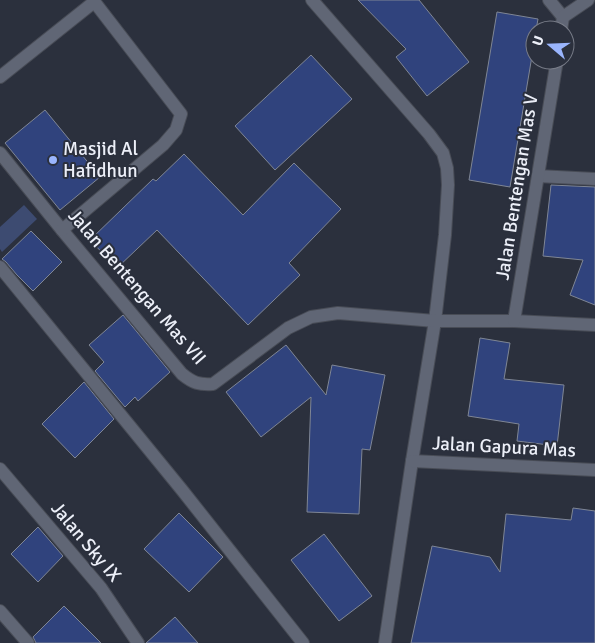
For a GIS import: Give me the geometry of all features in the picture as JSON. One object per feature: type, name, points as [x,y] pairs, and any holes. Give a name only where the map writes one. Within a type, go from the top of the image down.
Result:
[{"type":"street","points":[[312,0],[429,134],[443,153],[448,185],[445,235],[435,321],[385,643]]},
{"type":"street","points":[[549,0],[560,20]]},
{"type":"street","points":[[566,20],[588,0]]},
{"type":"street","points":[[0,77],[94,1],[181,114],[176,130],[162,145],[62,230]]},
{"type":"street","name":"Jalan Bentengan Mas V","points":[[514,321],[555,70]]},
{"type":"street","name":"Jalan Bentengan Mas VII","points":[[0,153],[182,374],[191,381],[213,384],[288,328],[311,317],[338,313],[435,321],[514,321],[595,325]]},
{"type":"street","points":[[538,176],[595,179]]},
{"type":"street","points":[[0,267],[182,490],[303,643]]},
{"type":"street","name":"Jalan Gapura Mas","points":[[412,461],[595,470]]},
{"type":"street","name":"Jalan Sky IX","points":[[0,469],[101,588],[138,643]]},
{"type":"street","points":[[0,611],[28,643]]},
{"type":"shaded area","points":[[24,205],[37,219],[2,252],[0,249],[0,227]]},
{"type":"building","points":[[358,0],[419,0],[469,62],[427,96],[396,57],[406,49]]},
{"type":"building","points":[[497,12],[538,19],[525,20],[525,70],[530,70],[510,187],[469,180]]},
{"type":"building","points":[[311,55],[352,99],[275,170],[235,126]]},
{"type":"building","name":"Masjid Al Hafidhun","points":[[45,110],[100,177],[60,210],[5,143]]},
{"type":"building","points":[[184,154],[243,215],[294,163],[341,209],[289,263],[300,275],[248,325],[157,230],[117,268],[90,240],[153,179],[156,181]]},
{"type":"building","points":[[551,185],[595,187],[595,305],[570,295],[583,260],[543,256]]},
{"type":"building","points":[[31,231],[62,262],[33,291],[2,259]]},
{"type":"building","points":[[123,315],[170,372],[138,401],[135,397],[125,407],[95,371],[104,362],[89,345]]},
{"type":"building","points":[[480,338],[510,343],[504,379],[564,385],[557,446],[517,441],[519,424],[468,416]]},
{"type":"building","points":[[286,345],[326,395],[332,365],[385,375],[370,450],[362,449],[359,514],[307,512],[311,397],[261,437],[226,392]]},
{"type":"building","points":[[84,382],[114,419],[75,458],[42,424]]},
{"type":"building","points":[[573,508],[595,511],[595,643],[411,643],[432,546],[490,557],[500,572],[506,514],[571,520]]},
{"type":"building","points":[[179,513],[223,557],[189,592],[144,549]]},
{"type":"building","points":[[38,527],[63,556],[38,582],[11,554]]},
{"type":"building","points":[[324,534],[372,596],[339,621],[291,560]]},
{"type":"building","points":[[64,606],[101,643],[36,643],[33,637]]},
{"type":"building","points":[[175,617],[198,643],[146,643]]},
{"type":"place","name":"Masjid Al Hafidhun","points":[[53,160]]}]
